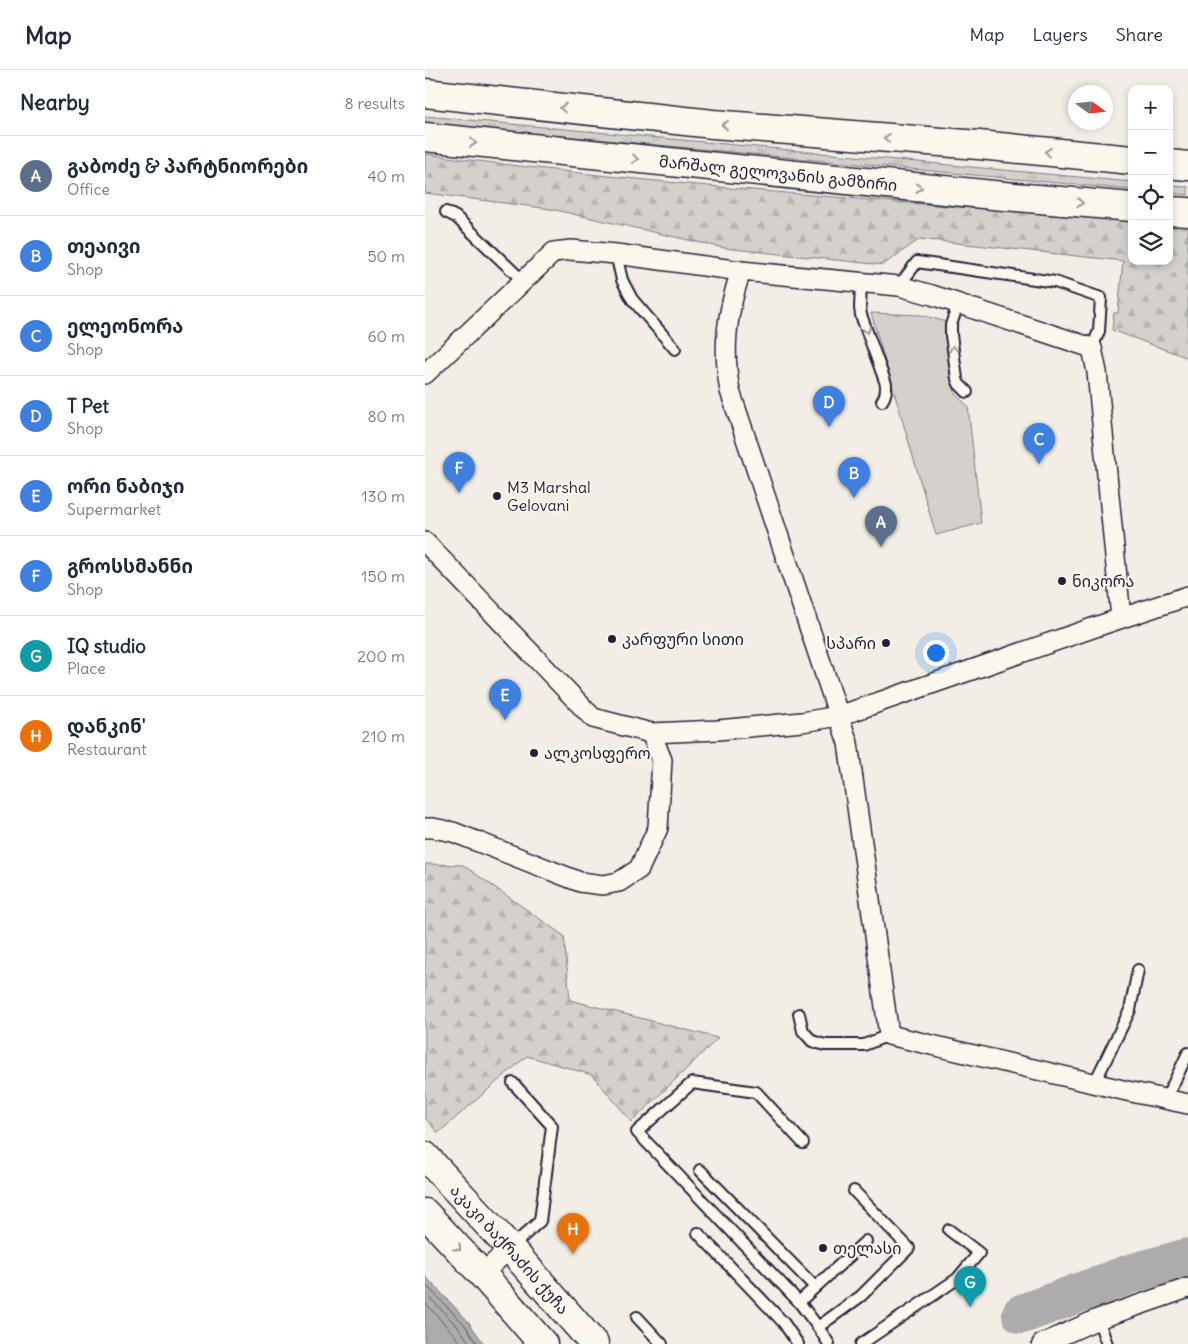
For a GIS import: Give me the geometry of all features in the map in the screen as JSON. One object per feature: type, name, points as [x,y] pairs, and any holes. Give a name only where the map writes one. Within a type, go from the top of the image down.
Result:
[{"type":"main road","points":[[425,93],[713,124],[979,145],[1128,160]]},
{"type":"main road","name":"მარშალ გელოვანის გამზირი","points":[[425,137],[993,195],[1128,207]]},
{"type":"main road","points":[[1173,164],[1188,166]]},
{"type":"main road","points":[[1173,211],[1188,212]]},
{"type":"main road","name":"აკაკი ბაქრაძის ქუჩა","points":[[425,1156],[510,1248],[593,1344]]},
{"type":"main road","points":[[425,1212],[543,1344]]},
{"type":"street","points":[[425,374],[554,252],[571,250],[616,254],[741,271],[899,286],[1092,348],[1097,372],[1121,618]]},
{"type":"street","points":[[741,271],[733,293],[725,347],[730,391],[848,743],[889,1035],[1094,1084],[1188,1104]]},
{"type":"street","points":[[425,542],[593,718],[651,733],[802,722],[839,716],[1188,596]]},
{"type":"street","points":[[425,828],[453,832],[581,882],[603,886],[619,882],[639,869],[658,828],[662,760],[651,733]]},
{"type":"street","points":[[482,1274],[510,1248]]},
{"type":"street","points":[[1042,1344],[1098,1319],[1188,1288]]},
{"type":"lane","points":[[446,212],[456,217],[523,281]]},
{"type":"lane","points":[[616,254],[622,280],[632,299],[675,349]]},
{"type":"lane","points":[[899,286],[917,262],[1055,282],[1101,298],[1099,331],[1092,348]]},
{"type":"lane","points":[[861,282],[861,315],[886,384],[885,397],[882,401]]},
{"type":"lane","points":[[958,304],[951,325],[951,335],[957,379],[967,392]]},
{"type":"lane","points":[[1094,1084],[1129,1010],[1138,970]]},
{"type":"lane","points":[[799,1014],[803,1031],[813,1040],[825,1045],[864,1045],[889,1035]]},
{"type":"lane","points":[[1166,1099],[1188,1053]]},
{"type":"lane","points":[[510,1248],[540,1221],[551,1126],[513,1083]]},
{"type":"lane","points":[[803,1143],[755,1092],[692,1083],[637,1132],[799,1302],[829,1344]]},
{"type":"lane","points":[[699,1170],[815,1287]]},
{"type":"lane","points":[[818,1327],[861,1296],[909,1248],[854,1191]]},
{"type":"lane","points":[[861,1344],[957,1279],[979,1253],[949,1230]]},
{"type":"lane","points":[[698,1233],[783,1322],[798,1344]]},
{"type":"lane","points":[[799,1302],[866,1241]]},
{"type":"lane","points":[[637,1317],[662,1344]]},
{"type":"lane","points":[[1098,1319],[1107,1344]]},
{"type":"green space","points":[[425,116],[1128,182],[1128,190],[425,123]]},
{"type":"green space","points":[[425,154],[689,184],[866,200],[1128,220],[1128,265],[1173,265],[1173,222],[1188,224],[1188,358],[1112,330],[1114,313],[1118,313],[1123,261],[920,239],[883,265],[724,248],[551,209],[425,193]]},
{"type":"green space","points":[[1173,186],[1188,187],[1188,195],[1173,193]]},
{"type":"green space","points":[[871,313],[921,315],[947,322],[955,394],[968,406],[981,523],[936,535]]},
{"type":"green space","points":[[425,864],[463,865],[564,936],[570,1000],[718,1038],[632,1122],[592,1075],[527,1056],[438,1133],[425,1118]]},
{"type":"water","points":[[425,1276],[468,1321],[484,1344],[425,1344]]},
{"type":"waterway","points":[[1022,1314],[1130,1274],[1188,1258]]},
{"type":"place","name":"T Pet","points":[[829,427]]},
{"type":"place","name":"ელეონორა","points":[[1039,464]]},
{"type":"place","name":"გროსსმანნი","points":[[459,493]]},
{"type":"place","name":"M3 Marshal Gelovani","points":[[497,496]]},
{"type":"place","name":"თეაივი","points":[[854,498]]},
{"type":"place","name":"გაბოძე & პარტნიორები","points":[[881,547]]},
{"type":"place","name":"ნიკორა","points":[[1062,581]]},
{"type":"place","name":"კარფური სითი","points":[[612,639]]},
{"type":"place","name":"სპარი","points":[[886,643]]},
{"type":"place","name":"ორი ნაბიჯი","points":[[505,720]]},
{"type":"place","name":"ალკოსფერო","points":[[534,753]]},
{"type":"place","name":"თელასი","points":[[823,1248]]},
{"type":"place","name":"დანკინ'","points":[[573,1254]]},
{"type":"place","name":"IQ studio","points":[[970,1307]]}]
